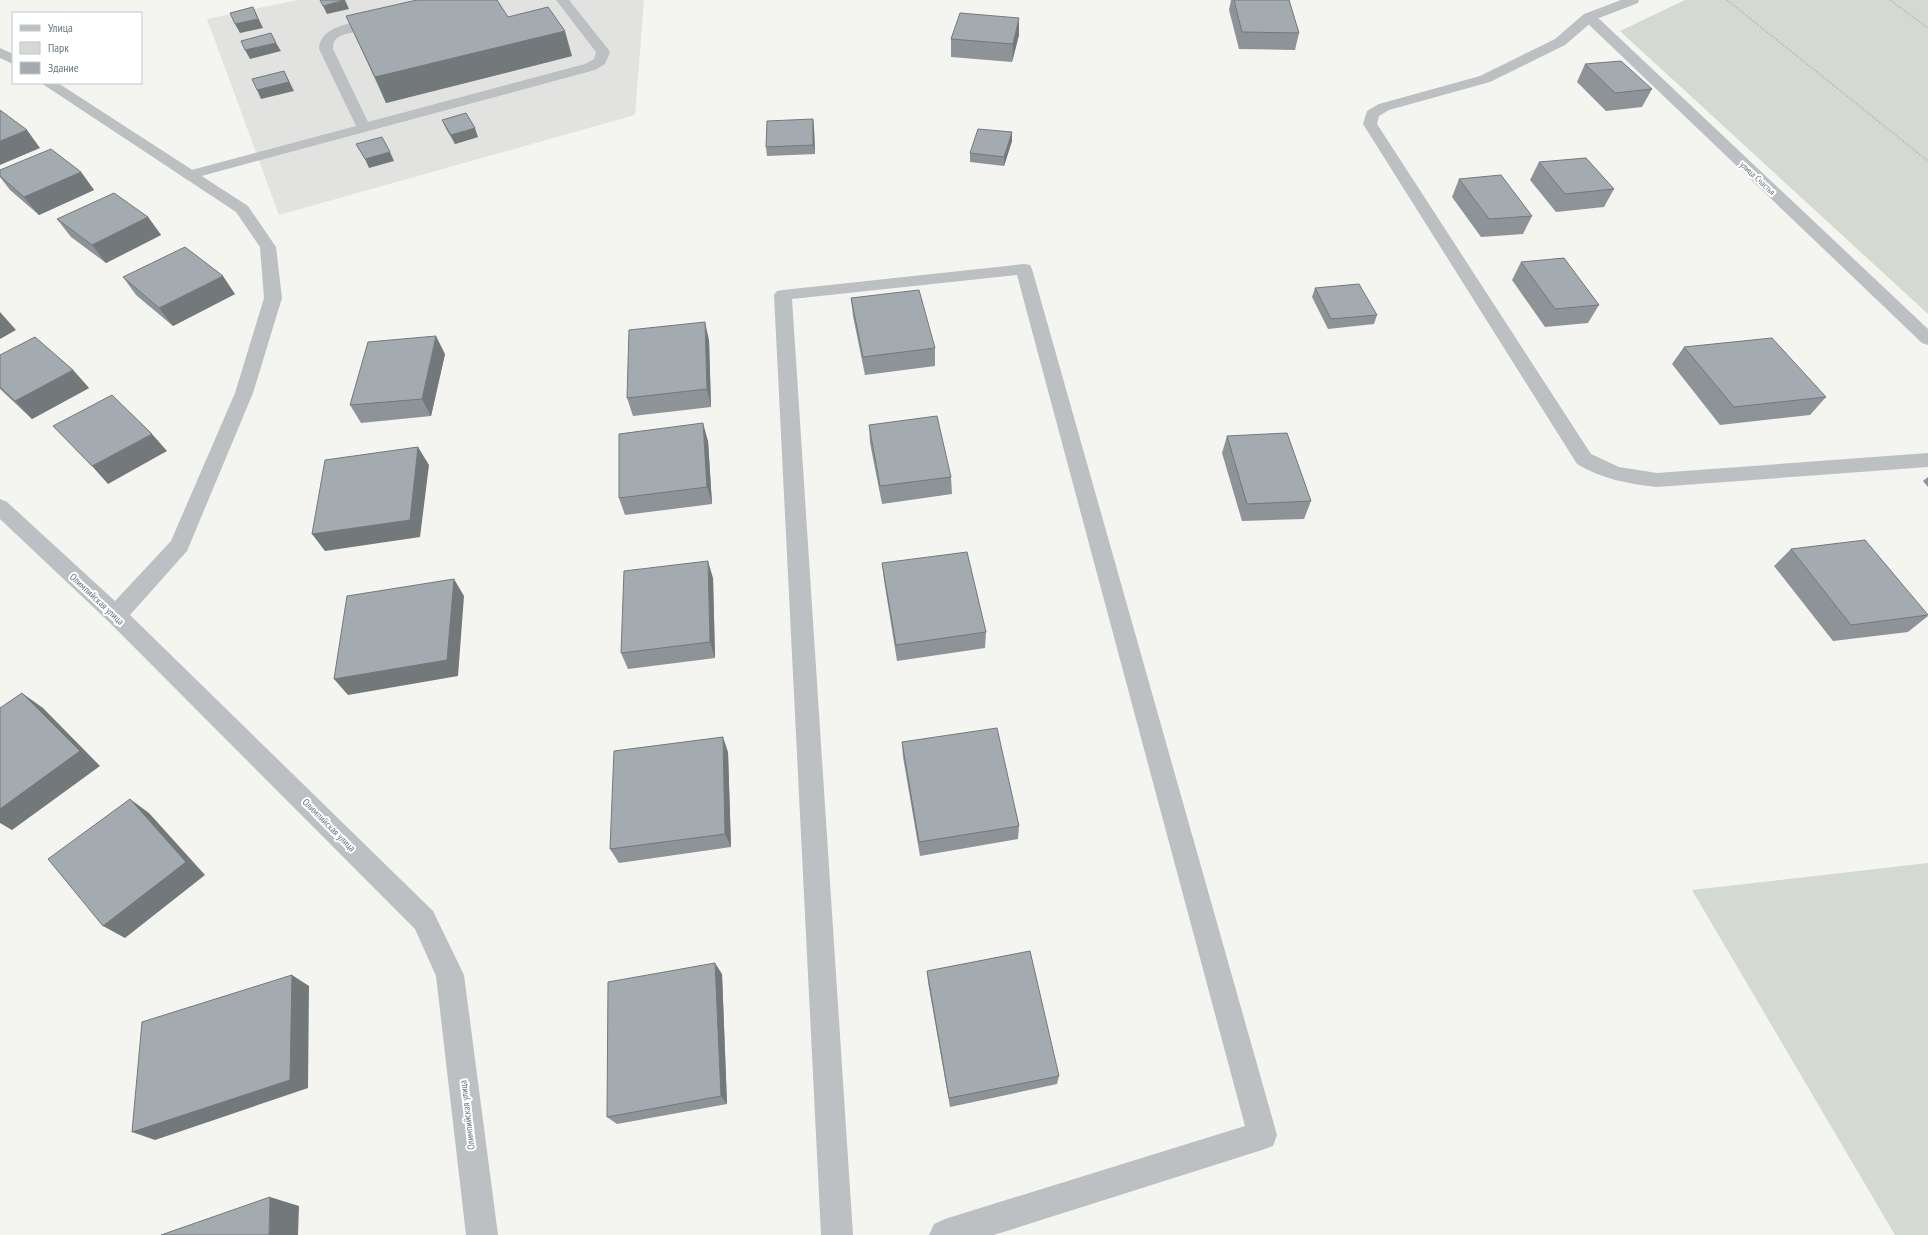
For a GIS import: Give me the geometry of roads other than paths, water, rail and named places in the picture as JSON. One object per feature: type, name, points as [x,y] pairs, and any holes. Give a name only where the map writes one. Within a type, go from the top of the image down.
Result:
[{"type":"street","points":[[189,175],[590,67],[600,61],[603,52],[562,0]]},
{"type":"street","points":[[1633,0],[1588,18],[1560,42],[1485,79],[1384,107],[1372,114],[1370,124],[1584,459],[1601,470],[1628,478],[1657,480],[1928,460]]},
{"type":"street","name":"улица Счастья","points":[[1588,18],[1928,339]]},
{"type":"street","points":[[364,128],[326,49],[326,43],[330,36],[337,33],[392,19]]},
{"type":"street","points":[[0,52],[12,59]]},
{"type":"street","points":[[50,84],[242,209],[268,247],[273,298],[244,393],[180,545],[116,616]]},
{"type":"street","points":[[837,1235],[783,295],[1024,269],[1262,1135],[945,1235]]},
{"type":"street","name":"Олимпийская улица","points":[[0,507],[116,616],[424,920],[450,975],[482,1235]]}]
